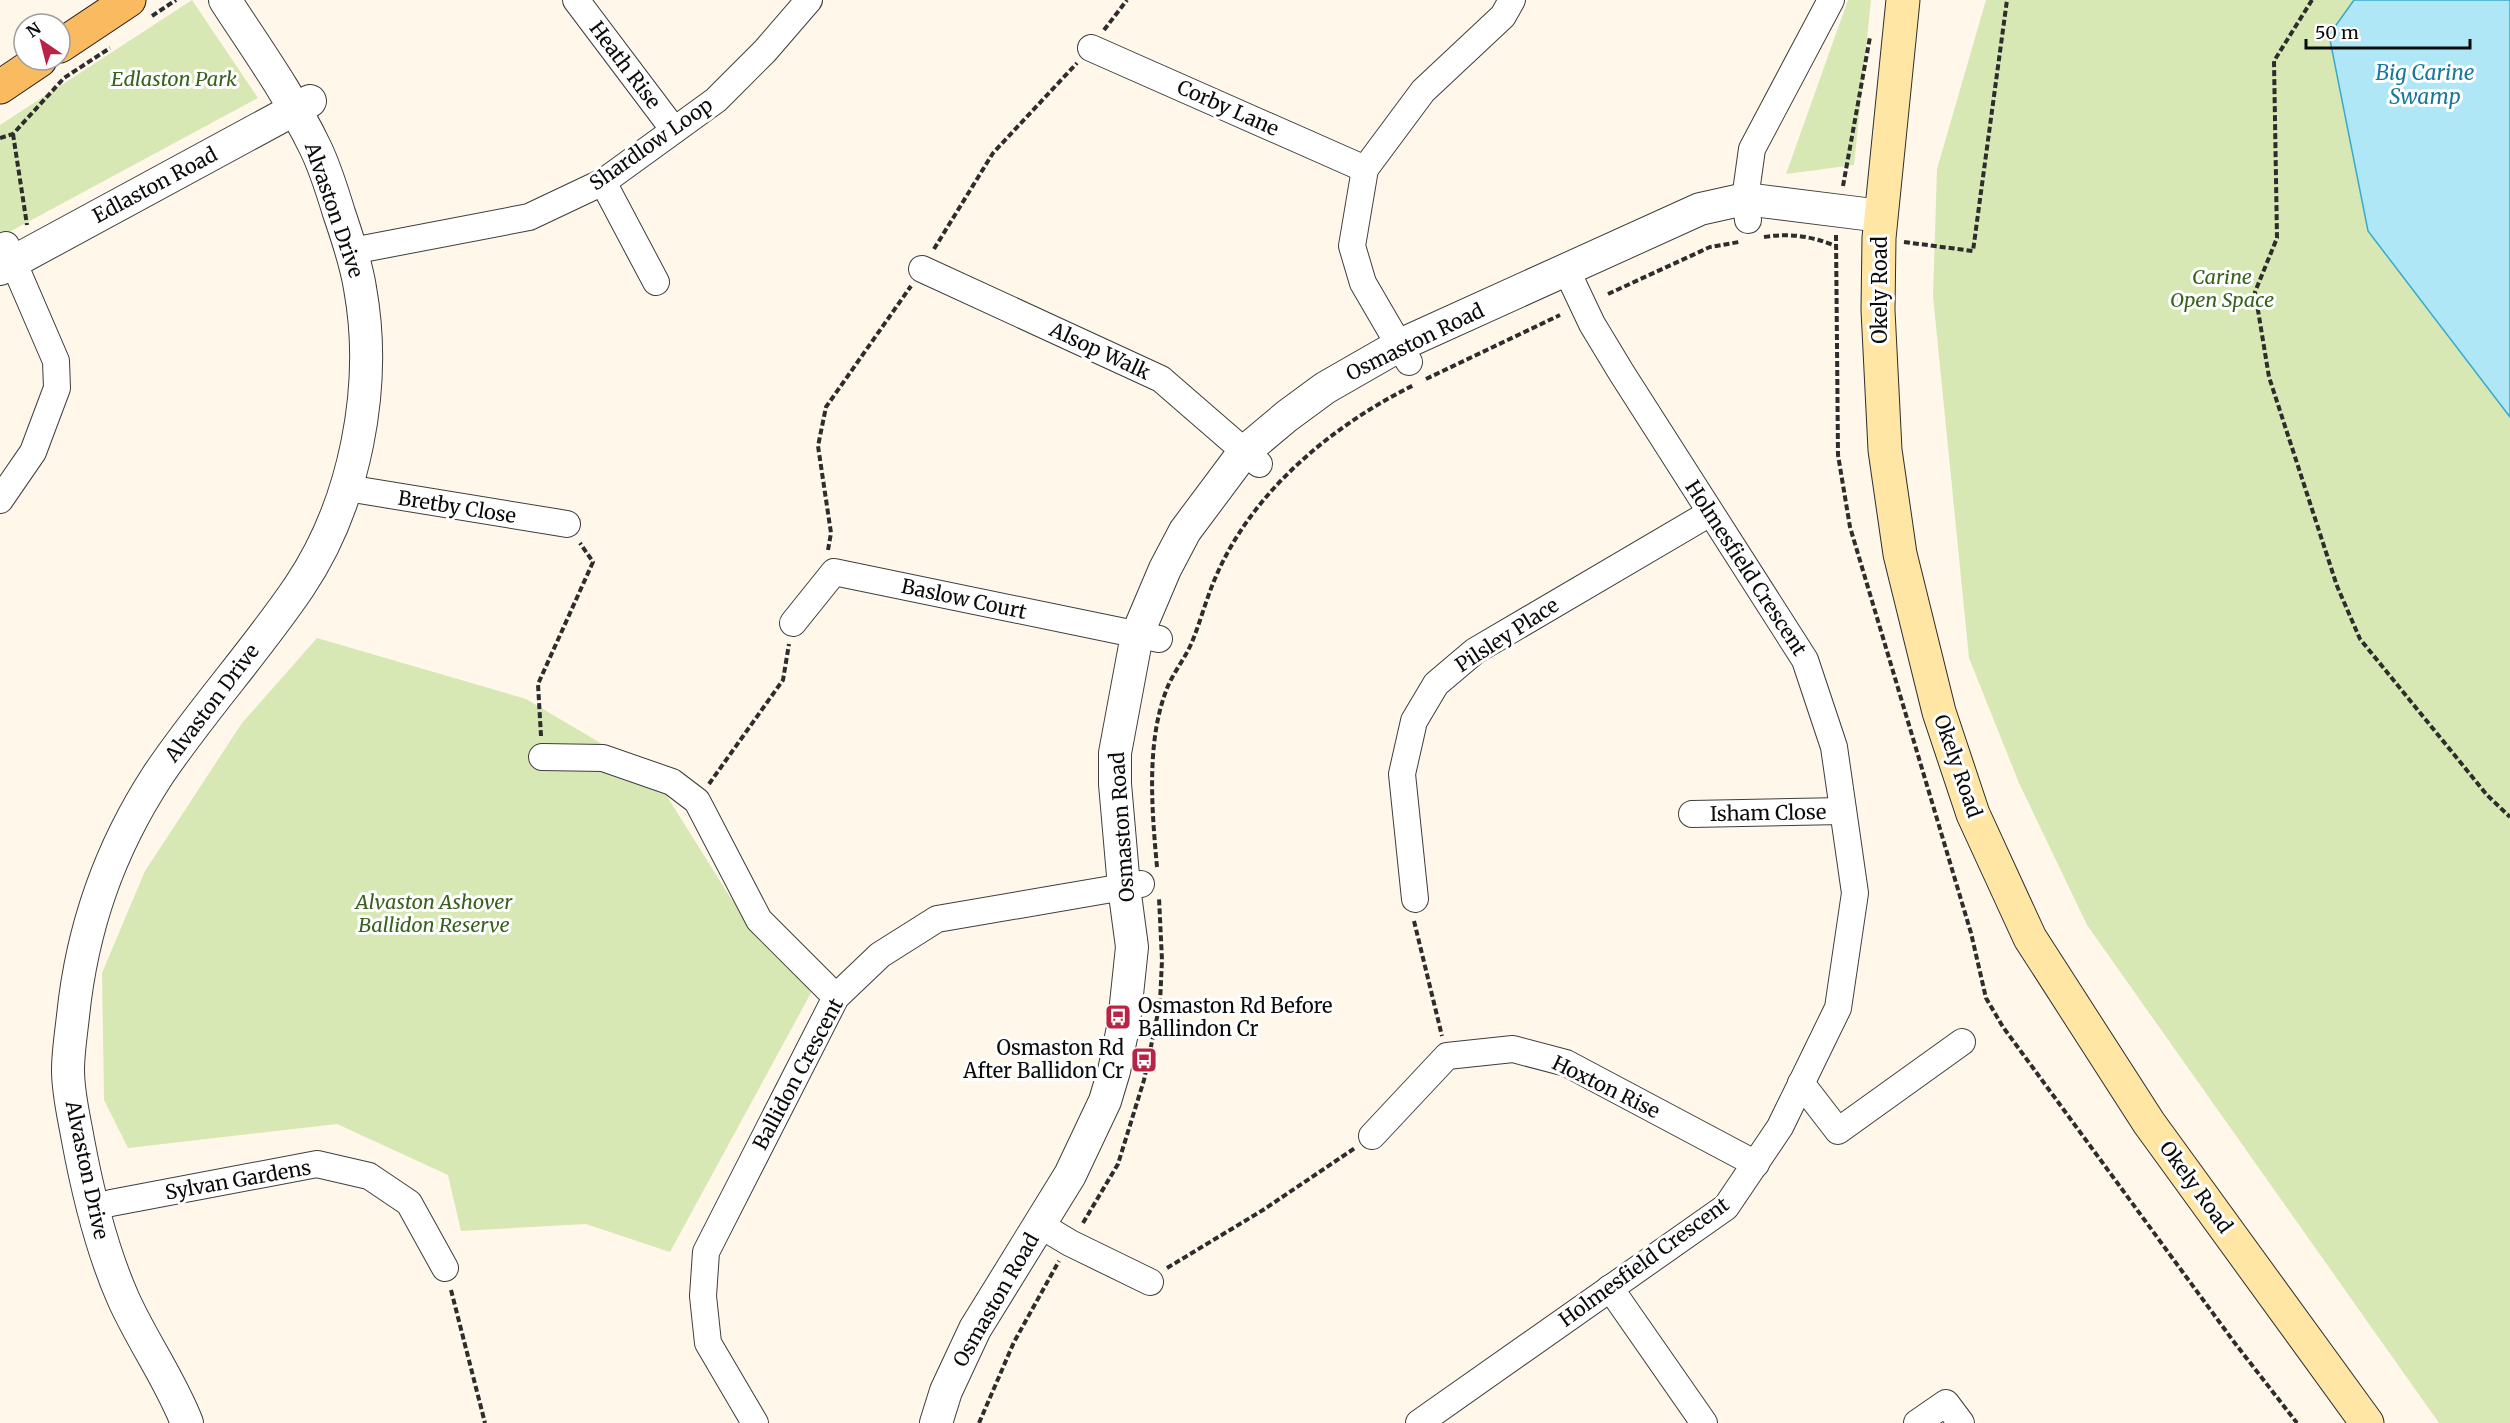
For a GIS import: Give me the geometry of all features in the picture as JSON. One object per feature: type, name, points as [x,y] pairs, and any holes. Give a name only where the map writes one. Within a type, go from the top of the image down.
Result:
[{"type":"main road","name":"Okely Road","points":[[1903,0],[1880,227],[1878,310],[1885,450],[1900,554],[1939,712],[1973,814],[2030,938],[2149,1123],[2367,1423]]},
{"type":"main road","points":[[72,41],[139,10]]},
{"type":"main road","points":[[0,87],[22,72]]},
{"type":"street","name":"Alvaston Drive","points":[[187,1423],[162,1369],[123,1299],[107,1258],[89,1076],[96,973],[104,937],[121,888],[159,810],[315,592],[349,535],[356,491],[377,440],[384,353],[379,291],[360,250],[350,186],[328,133],[225,0]]},
{"type":"street","name":"Alvaston Drive","points":[[247,0],[298,97]]},
{"type":"street","name":"Heath Rise","points":[[576,0],[674,130]]},
{"type":"street","name":"Shardlow Loop","points":[[360,250],[528,217],[603,182],[716,100],[765,51],[809,0]]},
{"type":"street","points":[[1404,354],[1363,283],[1352,246],[1365,169],[1423,91],[1503,16],[1512,0]]},
{"type":"street","points":[[1749,225],[1752,149],[1831,0]]},
{"type":"street","name":"Corby Lane","points":[[1091,48],[1365,169]]},
{"type":"street","name":"Edlaston Road","points":[[10,251],[298,97]]},
{"type":"street","points":[[603,182],[656,282]]},
{"type":"street","name":"Osmaston Road","points":[[953,1423],[965,1387],[982,1350],[1059,1236],[1100,1157],[1134,1059],[1144,994],[1145,884],[1133,765],[1144,691],[1148,637],[1178,591],[1201,543],[1225,507],[1251,458],[1276,447],[1404,354],[1571,278],[1718,223],[1749,225],[1790,222],[1880,227]]},
{"type":"street","points":[[0,500],[33,452],[57,388],[56,361],[10,251]]},
{"type":"street","name":"Alsop Walk","points":[[922,269],[1161,379],[1251,458]]},
{"type":"street","name":"Holmesfield Crescent","points":[[1419,1423],[1726,1207],[1780,1127],[1838,1008],[1855,893],[1834,747],[1805,660],[1621,372],[1592,324],[1571,278]]},
{"type":"street","name":"Bretby Close","points":[[356,491],[567,524]]},
{"type":"street","name":"Pilsley Place","points":[[1415,899],[1402,774],[1414,721],[1436,684],[1474,651],[1710,513]]},
{"type":"street","points":[[793,623],[834,572]]},
{"type":"street","name":"Baslow Court","points":[[834,572],[1148,637]]},
{"type":"street","points":[[542,757],[603,759],[672,782],[697,801],[759,920],[836,997]]},
{"type":"street","name":"Isham Close","points":[[1692,814],[1843,811]]},
{"type":"street","name":"Ballidon Crescent","points":[[756,1423],[708,1343],[703,1296],[706,1252],[836,997],[880,955],[937,919],[1145,884]]},
{"type":"street","points":[[1802,1083],[1838,1131],[1962,1042]]},
{"type":"street","name":"Hoxton Rise","points":[[1447,1056],[1513,1049],[1566,1063],[1756,1164]]},
{"type":"street","points":[[1372,1136],[1447,1056]]},
{"type":"street","name":"Sylvan Gardens","points":[[102,1206],[317,1164],[369,1176],[409,1203],[445,1268]]},
{"type":"street","name":"Alvaston Drive","points":[[102,1206],[126,1252],[154,1319],[182,1369],[207,1423]]},
{"type":"street","points":[[1059,1236],[1150,1282]]},
{"type":"street","name":"Osmaston Road","points":[[936,1423],[946,1391],[975,1329],[1059,1236]]},
{"type":"street","points":[[1610,1288],[1704,1423]]},
{"type":"street","points":[[1917,1423],[1946,1403],[1961,1423]]},
{"type":"path","points":[[139,10],[176,0]]},
{"type":"path","points":[[834,572],[827,560],[831,533],[818,446],[826,407],[922,269],[993,153],[1091,48],[1127,0]]},
{"type":"path","points":[[1880,227],[1972,251],[2007,0]]},
{"type":"path","points":[[2312,0],[2274,61],[2277,238],[2255,292],[2269,377],[2337,586],[2360,639],[2487,795],[2510,817]]},
{"type":"path","points":[[0,138],[13,134],[64,78],[113,45]]},
{"type":"path","points":[[10,251],[13,134]]},
{"type":"path","points":[[1608,294],[1710,247],[1749,225],[1782,234],[1814,237],[1836,246]]},
{"type":"path","points":[[978,1423],[1059,1236],[1118,1164],[1144,1080],[1160,1003],[1162,960],[1145,884],[1154,746],[1166,690],[1191,644],[1218,573],[1241,532],[1272,490],[1300,462],[1348,424],[1391,396],[1560,315]]},
{"type":"path","points":[[542,757],[538,684],[592,562],[567,524]]},
{"type":"path","points":[[697,801],[783,680],[793,623]]},
{"type":"path","points":[[1415,899],[1414,920],[1447,1056]]},
{"type":"path","points":[[1150,1282],[1177,1261],[1263,1210],[1372,1136]]},
{"type":"path","points":[[445,1268],[485,1423]]},
{"type":"green space","name":"Edlaston Park","points":[[192,0],[258,98],[0,237],[0,125]]},
{"type":"green space","points":[[1848,0],[1871,0],[1854,165],[1786,174]]},
{"type":"green space","name":"Carine Open Space","points":[[1986,0],[2510,0],[2510,1423],[2439,1423],[2087,925],[2019,783],[1969,658],[1933,296],[1937,169]]},
{"type":"green space","name":"Alvaston Ashover Ballidon Reserve","points":[[317,638],[526,699],[653,774],[730,897],[812,991],[670,1252],[586,1224],[461,1231],[448,1175],[337,1124],[128,1148],[104,1100],[102,973],[145,871],[242,723]]},
{"type":"water","name":"Big Carine Swamp","points":[[2354,0],[2510,0],[2510,417],[2368,231],[2329,35]]},
{"type":"place","name":"Osmaston Rd Before Ballindon Cr","points":[[1118,1017]]},
{"type":"place","name":"Osmaston Rd After Ballidon Cr","points":[[1144,1060]]}]
